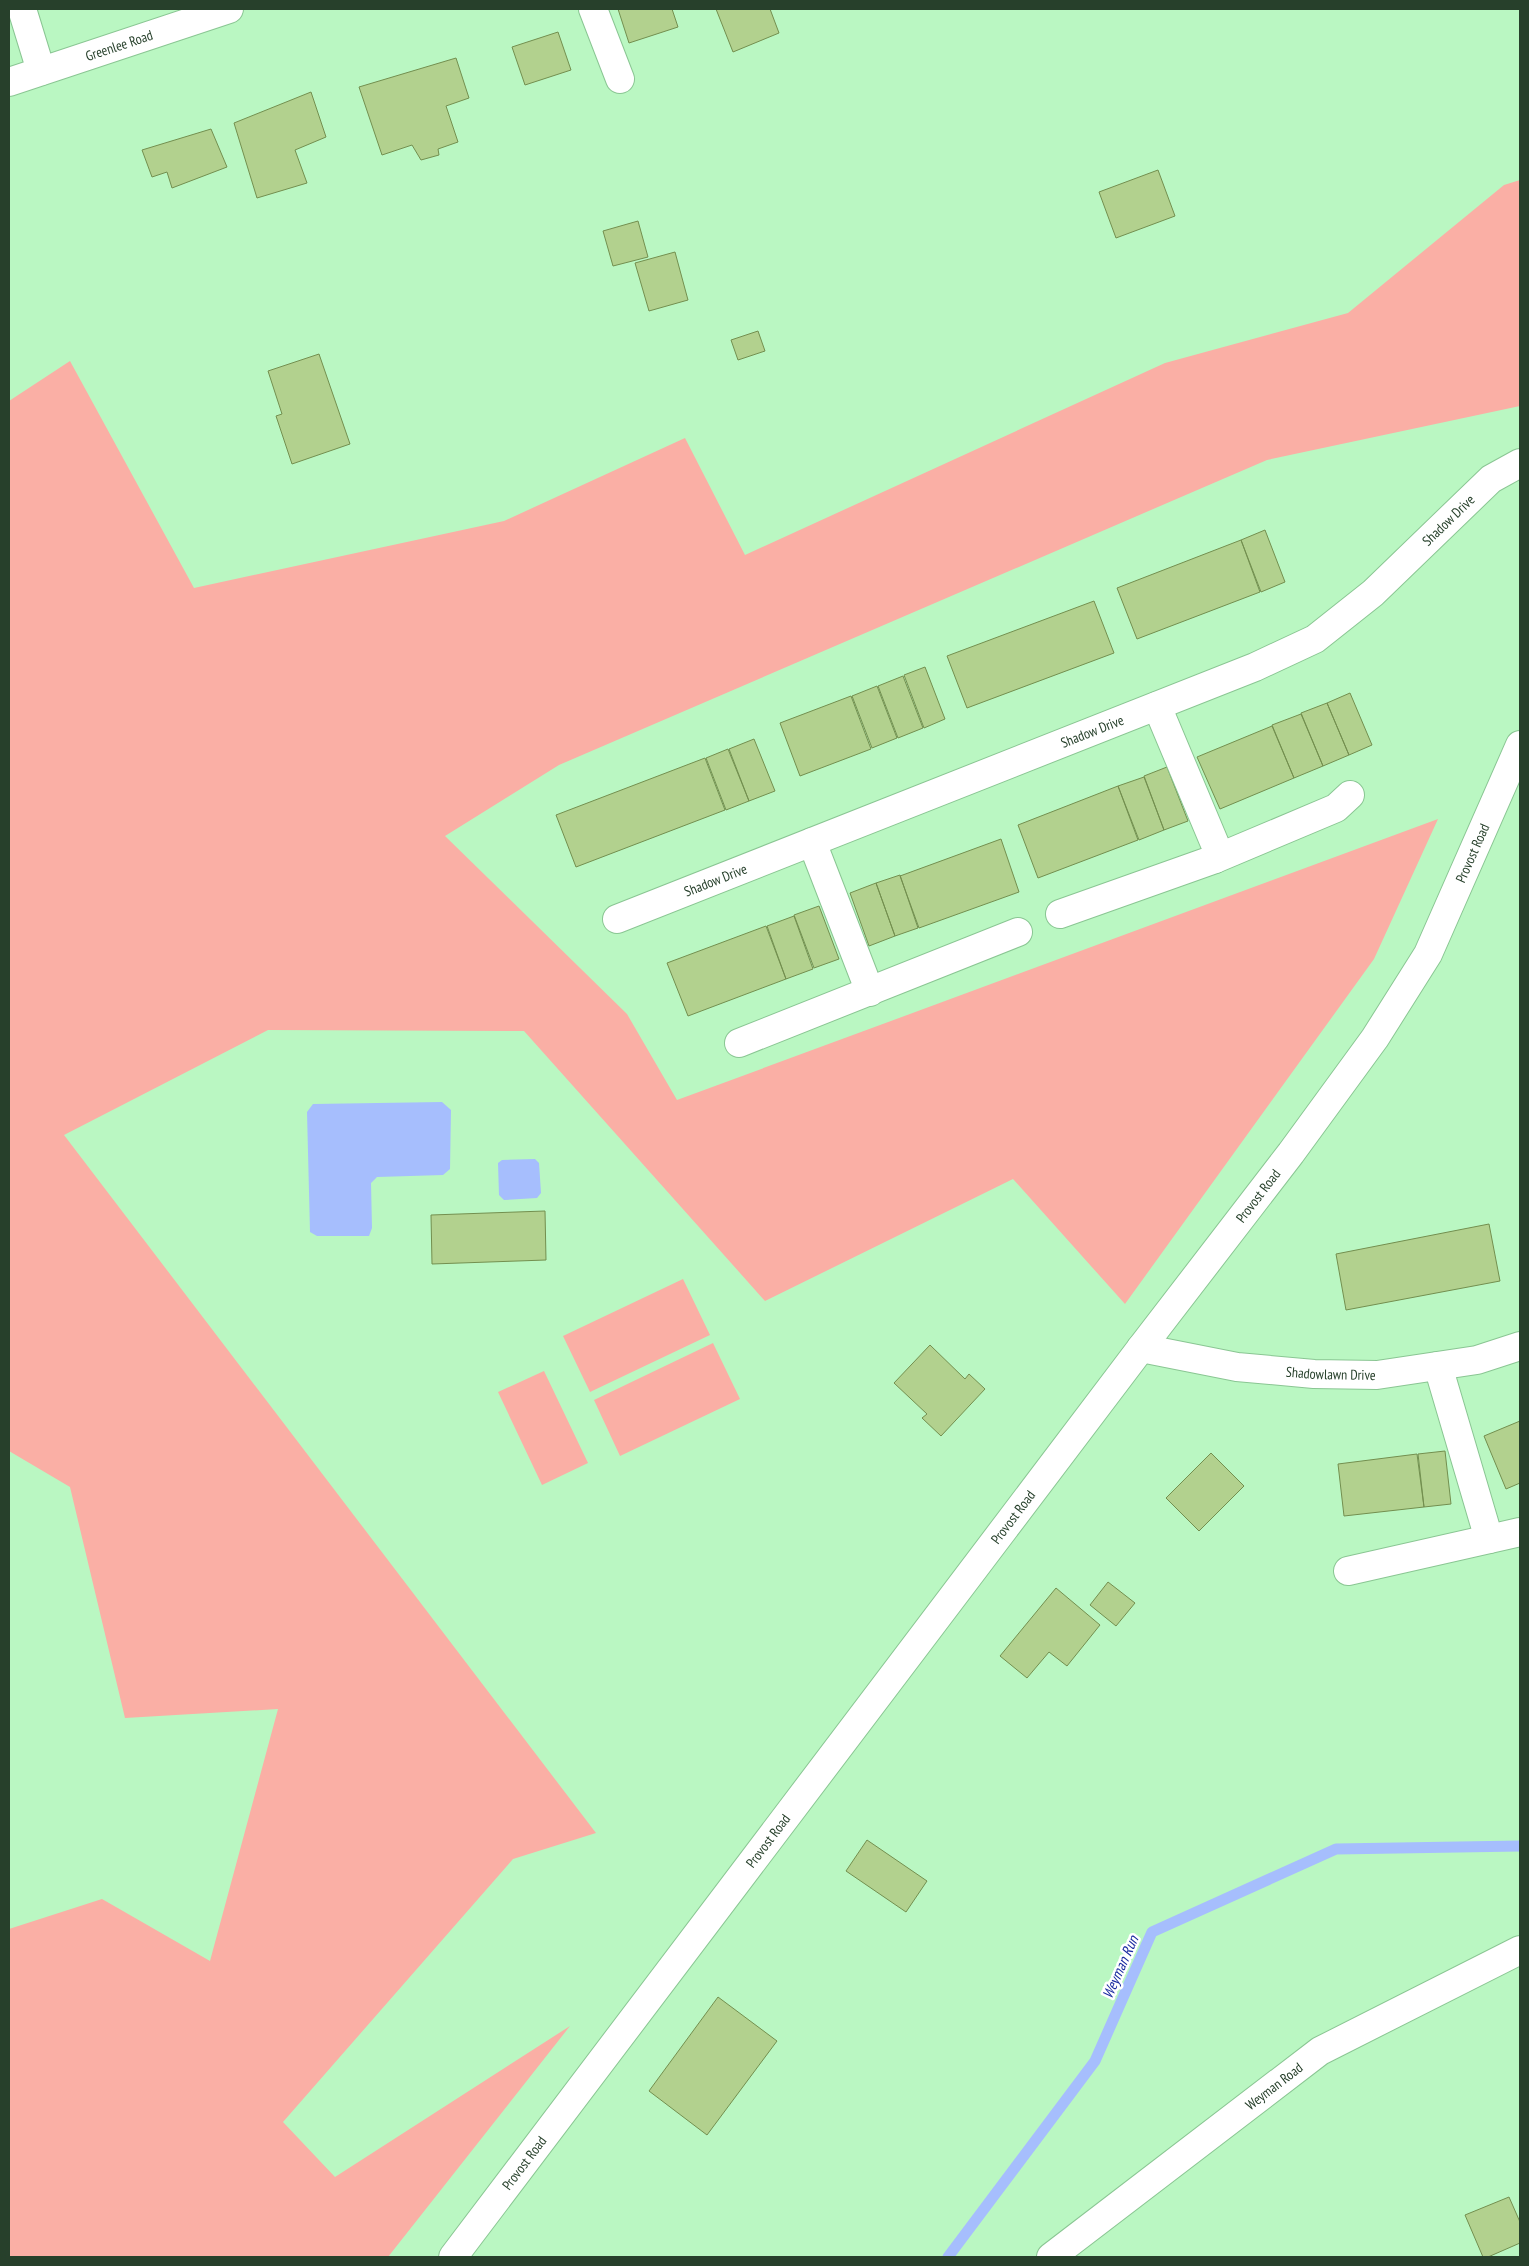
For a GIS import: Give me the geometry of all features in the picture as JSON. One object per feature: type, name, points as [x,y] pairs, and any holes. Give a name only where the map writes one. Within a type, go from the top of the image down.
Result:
[{"type":"street","points":[[22,9],[41,70]]},
{"type":"street","name":"Greenlee Road","points":[[9,82],[229,9]]},
{"type":"street","points":[[593,9],[620,79]]},
{"type":"street","name":"Shadow Drive","points":[[617,919],[1255,667],[1315,639],[1373,593],[1491,478],[1520,463]]},
{"type":"street","points":[[1156,706],[1217,849],[1215,859]]},
{"type":"street","name":"Provost Road","points":[[453,2257],[1141,1348],[1297,1146],[1375,1038],[1423,962],[1520,745]]},
{"type":"street","points":[[1060,914],[1215,859],[1336,808],[1350,795]]},
{"type":"street","points":[[812,842],[870,992]]},
{"type":"street","points":[[739,1043],[1018,932]]},
{"type":"street","name":"Shadowlawn Drive","points":[[1141,1348],[1237,1367],[1314,1374],[1377,1374],[1477,1360],[1520,1346]]},
{"type":"street","points":[[1438,1366],[1489,1540]]},
{"type":"street","points":[[1348,1571],[1520,1532]]},
{"type":"street","name":"Weyman Road","points":[[1051,2257],[1320,2051],[1520,1950]]},
{"type":"shaded area","points":[[1520,180],[1520,406],[1267,460],[559,765],[445,836],[627,1014],[677,1100],[1438,819],[1374,959],[1125,1304],[1013,1179],[765,1301],[524,1031],[268,1030],[64,1135],[596,1833],[513,1859],[283,2122],[335,2177],[570,2026],[388,2257],[9,2257],[9,1929],[102,1899],[210,1961],[278,1709],[125,1718],[70,1487],[9,1451],[9,401],[70,361],[194,588],[504,521],[685,438],[745,555],[1165,363],[1348,313],[1504,185]]},
{"type":"shaded area","points":[[683,1279],[710,1335],[590,1392],[563,1336]]},
{"type":"shaded area","points":[[713,1343],[740,1399],[620,1456],[594,1400]]},
{"type":"shaded area","points":[[544,1371],[588,1463],[542,1485],[498,1392]]},
{"type":"water","points":[[442,1102],[451,1110],[450,1169],[443,1175],[377,1177],[371,1183],[372,1228],[369,1236],[317,1236],[310,1232],[307,1112],[313,1104]]},
{"type":"water","points":[[535,1159],[539,1163],[541,1193],[537,1198],[504,1200],[499,1195],[498,1163],[502,1160]]},
{"type":"building","points":[[618,9],[672,9],[678,27],[629,43]]},
{"type":"building","points":[[716,9],[770,9],[779,33],[733,52]]},
{"type":"building","points":[[558,32],[571,70],[525,85],[512,47]]},
{"type":"building","points":[[456,58],[469,98],[446,106],[458,142],[438,149],[439,155],[421,160],[412,145],[382,155],[359,87]]},
{"type":"building","points":[[311,92],[326,137],[295,150],[307,183],[257,198],[234,123]]},
{"type":"building","points":[[211,129],[227,167],[172,188],[167,172],[152,177],[142,150]]},
{"type":"building","points":[[1158,170],[1175,216],[1116,238],[1099,192]]},
{"type":"building","points":[[638,221],[648,257],[613,266],[603,231]]},
{"type":"building","points":[[675,252],[688,300],[649,311],[635,263]]},
{"type":"building","points":[[758,331],[765,351],[738,360],[731,340]]},
{"type":"building","points":[[319,354],[350,444],[292,464],[276,416],[282,414],[268,371]]},
{"type":"building","points":[[1265,530],[1285,582],[1261,592],[1241,540]]},
{"type":"building","points":[[1241,540],[1260,592],[1137,639],[1117,588]]},
{"type":"building","points":[[1094,601],[1114,653],[967,708],[947,656]]},
{"type":"building","points":[[925,667],[945,719],[924,728],[904,675]]},
{"type":"building","points":[[903,676],[923,728],[898,738],[878,686]]},
{"type":"building","points":[[877,686],[897,738],[872,748],[852,696]]},
{"type":"building","points":[[1350,693],[1372,745],[1349,755],[1327,703]]},
{"type":"building","points":[[851,696],[871,749],[800,776],[780,723]]},
{"type":"building","points":[[1327,703],[1349,755],[1323,766],[1301,713]]},
{"type":"building","points":[[1301,714],[1323,766],[1294,778],[1272,725]]},
{"type":"building","points":[[1272,726],[1294,778],[1220,809],[1197,757]]},
{"type":"building","points":[[754,739],[775,791],[749,801],[729,749]]},
{"type":"building","points":[[728,749],[749,801],[726,810],[706,758]]},
{"type":"building","points":[[705,758],[725,810],[576,867],[556,815]]},
{"type":"building","points":[[1167,767],[1188,821],[1164,830],[1144,776]]},
{"type":"building","points":[[1144,777],[1164,830],[1139,840],[1118,786]]},
{"type":"building","points":[[1118,786],[1138,840],[1038,878],[1018,825]]},
{"type":"building","points":[[1001,839],[1019,892],[919,928],[900,876]]},
{"type":"building","points":[[900,875],[918,928],[895,936],[876,883]]},
{"type":"building","points":[[876,883],[895,936],[869,946],[850,893]]},
{"type":"building","points":[[819,906],[839,959],[814,968],[794,915]]},
{"type":"building","points":[[794,916],[813,969],[786,979],[767,926]]},
{"type":"building","points":[[766,926],[786,979],[688,1016],[667,963]]},
{"type":"building","points":[[545,1211],[546,1260],[432,1264],[431,1215]]},
{"type":"building","points":[[1489,1224],[1500,1281],[1346,1310],[1336,1254]]},
{"type":"building","points":[[930,1345],[965,1379],[969,1374],[985,1389],[941,1436],[922,1418],[927,1414],[894,1383]]},
{"type":"building","points":[[1520,1421],[1520,1483],[1506,1489],[1484,1436]]},
{"type":"building","points":[[1445,1451],[1451,1504],[1424,1507],[1418,1454]]},
{"type":"building","points":[[1211,1453],[1244,1486],[1199,1531],[1166,1498]]},
{"type":"building","points":[[1417,1454],[1424,1507],[1344,1516],[1338,1464]]},
{"type":"building","points":[[1108,1582],[1135,1603],[1116,1626],[1090,1605]]},
{"type":"building","points":[[1056,1588],[1100,1625],[1067,1666],[1049,1652],[1027,1678],[1000,1656]]},
{"type":"building","points":[[867,1840],[927,1881],[906,1912],[846,1871]]},
{"type":"building","points":[[718,1997],[777,2041],[707,2135],[649,2091]]},
{"type":"building","points":[[1509,2197],[1520,2222],[1520,2243],[1488,2257],[1483,2257],[1465,2215]]},
{"type":"waterway","name":"Weyman Run","points":[[948,2257],[1095,2061],[1152,1932],[1336,1849],[1520,1846]]}]
